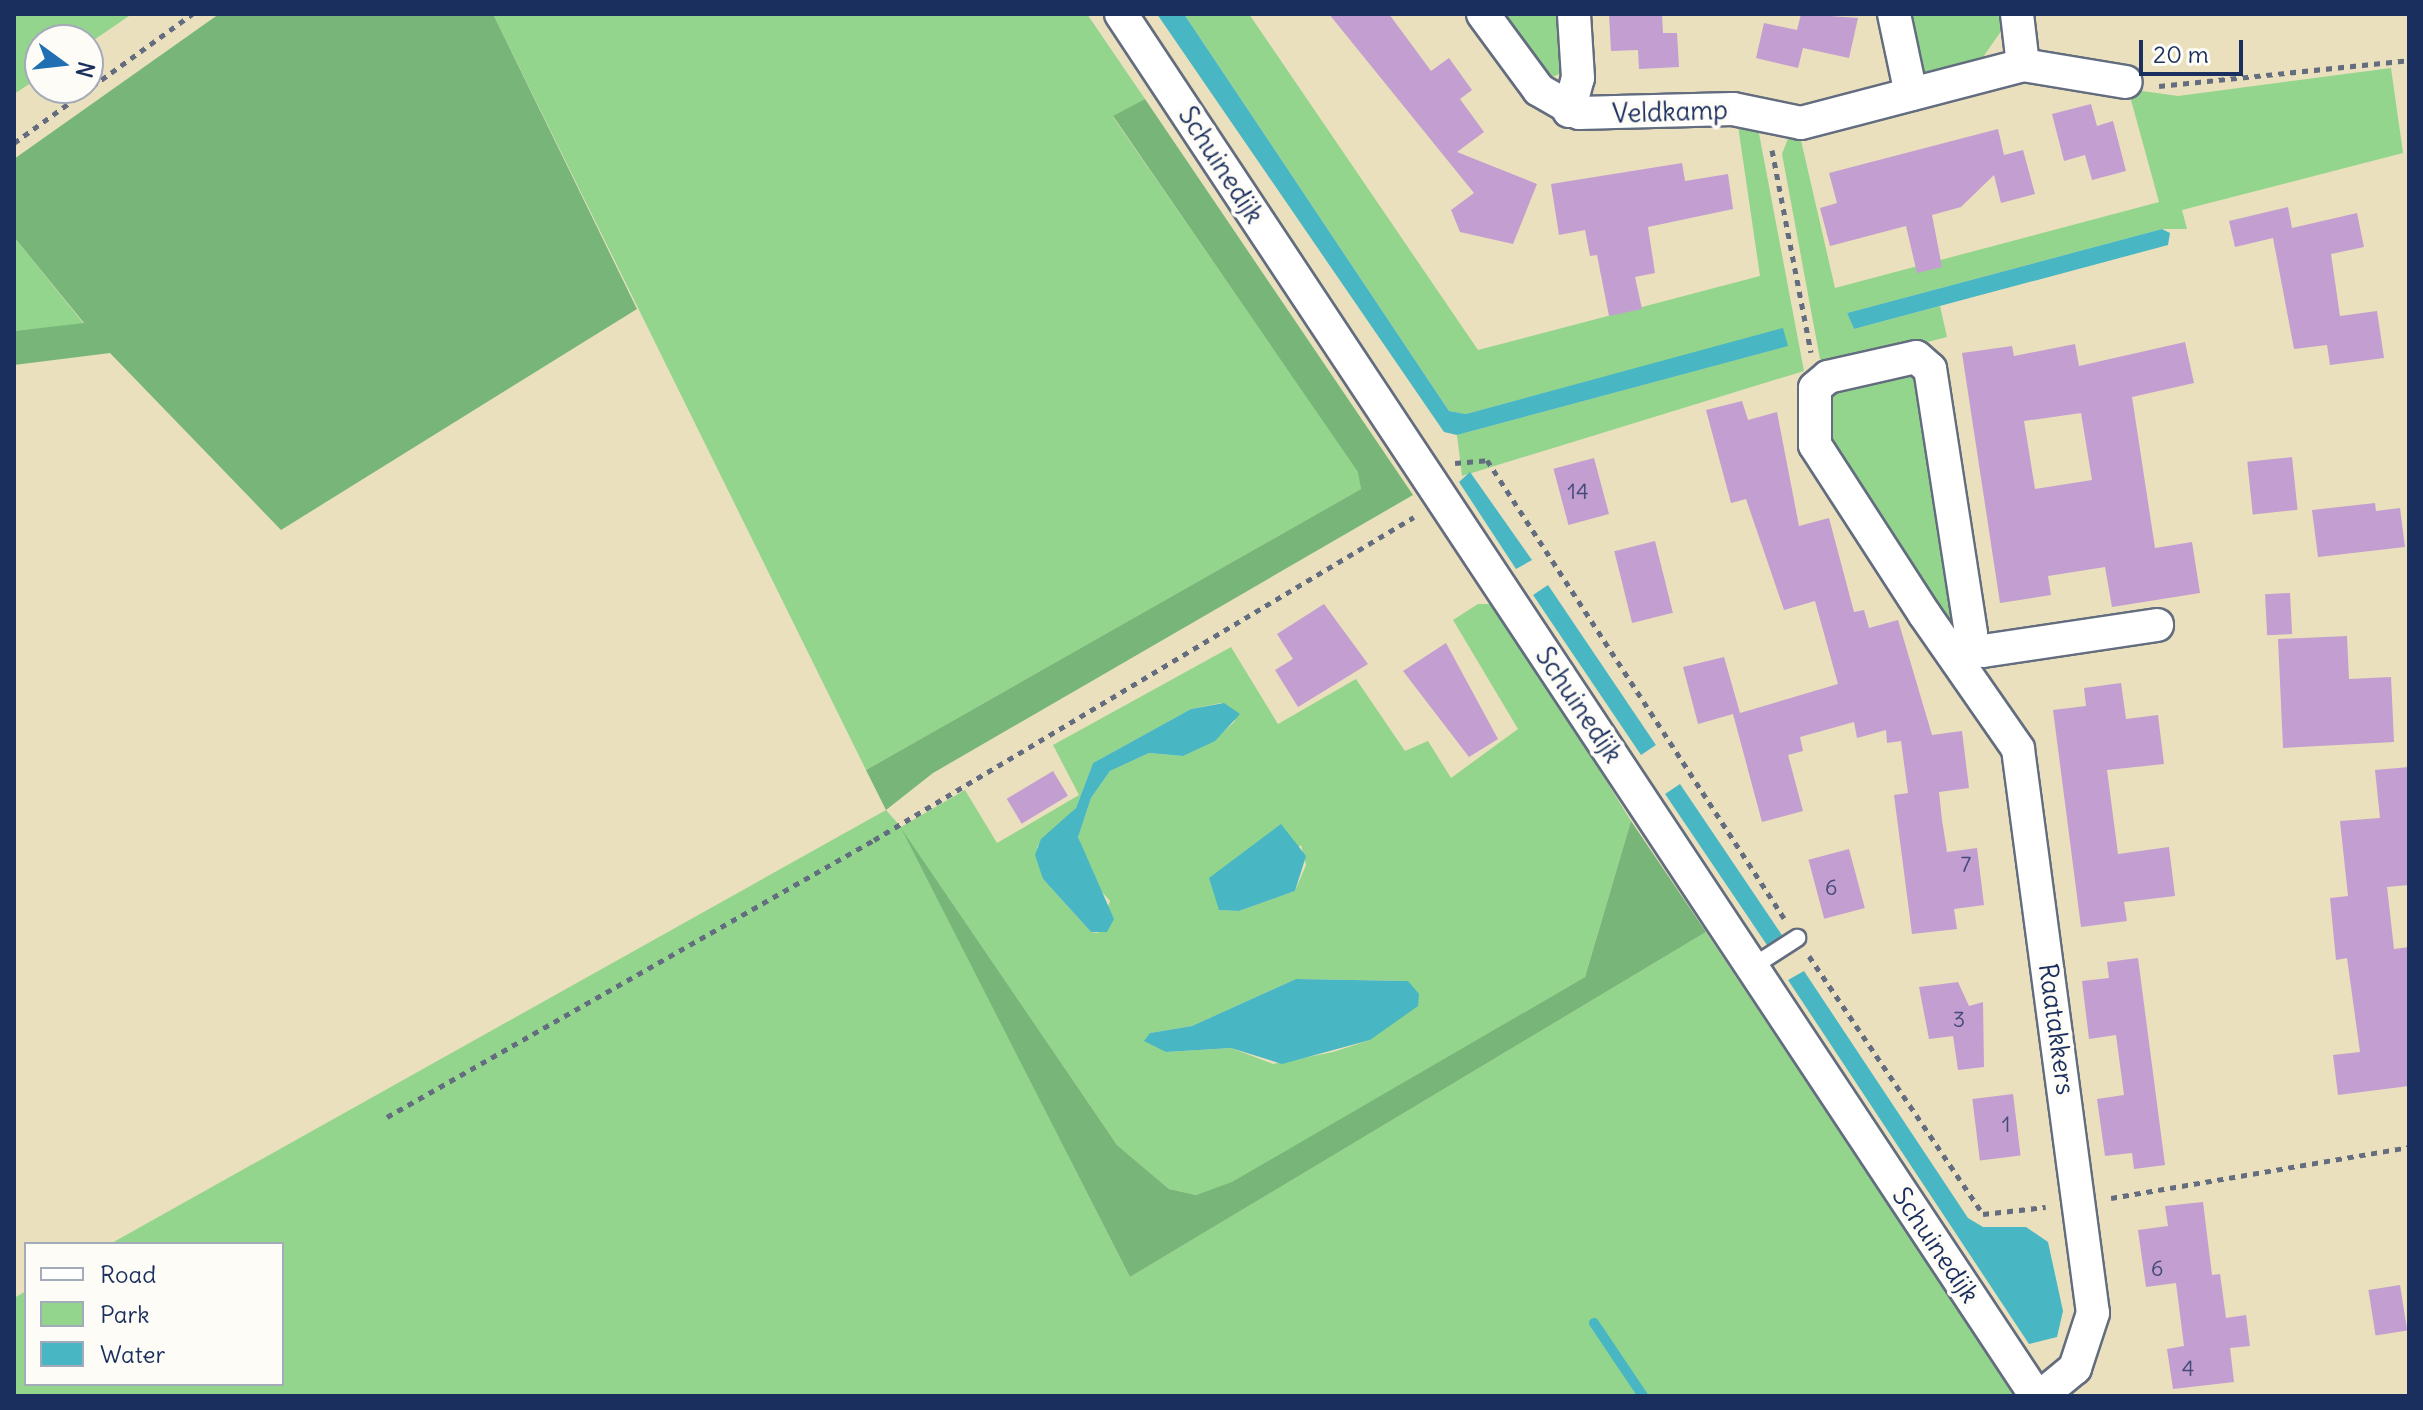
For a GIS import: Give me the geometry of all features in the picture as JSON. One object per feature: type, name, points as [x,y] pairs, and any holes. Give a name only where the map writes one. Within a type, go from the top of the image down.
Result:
[{"type":"street","name":"Schuinedijk","points":[[1121,14],[1418,466],[2038,1396]]},
{"type":"street","points":[[1483,14],[1539,90],[1569,111]]},
{"type":"street","name":"Veldkamp","points":[[1574,14],[1578,78],[1569,111],[1733,109],[1801,123],[2023,65],[2126,82]]},
{"type":"street","points":[[1894,14],[1911,94]]},
{"type":"street","points":[[2017,14],[2023,65]]},
{"type":"street","points":[[1828,377],[1916,357],[1930,369],[1971,633],[1961,652]]},
{"type":"street","name":"Raatakkers","points":[[1828,377],[1815,388],[1815,445],[1961,652],[2018,749],[2082,1204],[2091,1332],[2075,1368],[2038,1396]]},
{"type":"street","points":[[1961,652],[2157,625]]},
{"type":"lane","points":[[1752,967],[1797,938]]},
{"type":"path","points":[[14,143],[192,14]]},
{"type":"path","points":[[2126,82],[2178,89],[2409,60]]},
{"type":"path","points":[[1775,118],[1772,152],[1814,367],[1828,377]]},
{"type":"path","points":[[1418,466],[1487,460],[1797,938],[1983,1214],[2082,1204],[2409,1147]]},
{"type":"path","points":[[387,1117],[874,840],[1443,500]]},
{"type":"green space","points":[[14,14],[132,14],[104,33],[104,24],[24,24],[24,87],[14,94]]},
{"type":"green space","points":[[219,14],[493,14],[637,309],[281,530],[110,353],[14,365],[14,331],[84,323],[14,237],[14,159],[92,104],[104,104],[104,95]]},
{"type":"green space","points":[[493,14],[1087,14],[1145,99],[1113,117],[1359,472],[1361,489],[866,770]]},
{"type":"green space","points":[[1184,14],[1249,14],[1478,350],[1760,276],[1737,119],[1758,128],[1804,371],[1462,476],[1457,435],[1787,346],[1783,329],[1466,414],[1449,411]]},
{"type":"green space","points":[[1497,14],[1565,14],[1564,72],[1548,79]]},
{"type":"green space","points":[[1904,14],[2005,14],[2004,27],[1981,60],[1921,76]]},
{"type":"green space","points":[[2391,68],[2403,153],[2182,210],[2187,229],[2162,229],[1847,313],[1854,329],[1940,306],[1947,337],[1833,366],[1820,359],[1782,154],[1789,136],[1800,136],[1835,288],[2159,202],[2128,89],[2178,96]]},
{"type":"green space","points":[[1145,99],[1413,495],[933,773],[886,810],[866,770],[1361,489],[1358,472],[1113,116]]},
{"type":"green space","points":[[14,237],[84,324],[14,331]]},
{"type":"green space","points":[[1897,372],[1911,375],[1922,391],[1954,620],[1943,623],[1827,445],[1829,393]]},
{"type":"green space","points":[[1478,604],[1497,604],[1631,821],[1585,977],[1232,1183],[1196,1195],[1169,1189],[1117,1145],[904,833],[1130,1277],[1706,932],[2016,1396],[14,1396],[14,1298],[24,1292],[24,1386],[284,1386],[284,1242],[114,1242],[886,810],[901,827],[965,790],[997,843],[1079,795],[1053,745],[1231,647],[1278,724],[1356,679],[1405,751],[1428,741],[1451,778],[1518,729],[1453,620]],"holes":[[[1221,703],[1235,721],[1219,736],[1183,756],[1149,753],[1110,771],[1091,798],[1078,836],[1093,882],[1110,901],[1098,933],[1091,932],[1043,879],[1037,847],[1076,808],[1093,763],[1191,709]],[[1301,845],[1306,865],[1295,891],[1239,911],[1219,910]],[[1296,979],[1408,981],[1370,1040],[1333,1052],[1273,1064],[1231,1048],[1166,1052],[1150,1033],[1192,1026]]]},
{"type":"green space","points":[[1631,821],[1706,932],[1130,1277],[901,828],[1117,1145],[1169,1189],[1196,1195],[1232,1182],[1585,977]]},
{"type":"water","points":[[1157,14],[1184,14],[1449,411],[1466,414],[1783,328],[1788,346],[1457,435],[1444,432]]},
{"type":"water","points":[[2162,229],[2170,233],[2168,245],[1854,329],[1847,313]]},
{"type":"water","points":[[1470,472],[1532,560],[1516,569],[1459,482]]},
{"type":"water","points":[[1548,585],[1656,745],[1641,755],[1533,595]]},
{"type":"water","points":[[1224,703],[1240,714],[1215,741],[1183,756],[1149,753],[1110,771],[1091,798],[1078,837],[1114,919],[1107,932],[1091,932],[1043,879],[1035,855],[1041,839],[1076,808],[1093,763],[1191,709]]},
{"type":"water","points":[[1680,784],[1783,937],[1768,947],[1665,794]]},
{"type":"water","points":[[1281,824],[1306,856],[1295,891],[1239,911],[1219,910],[1209,878]]},
{"type":"water","points":[[1804,971],[1968,1218],[1983,1227],[2026,1227],[2048,1242],[2063,1311],[2057,1337],[2029,1344],[1788,980]]},
{"type":"water","points":[[1296,979],[1408,981],[1419,994],[1418,1006],[1370,1040],[1282,1064],[1231,1048],[1166,1052],[1144,1041],[1150,1033],[1192,1026]]},
{"type":"building","points":[[1329,14],[1389,14],[1431,71],[1449,58],[1472,90],[1460,99],[1484,132],[1457,152],[1537,184],[1513,244],[1460,232],[1451,210],[1474,193]]},
{"type":"building","points":[[1609,14],[1662,14],[1663,33],[1677,33],[1679,67],[1639,69],[1638,50],[1611,51]]},
{"type":"building","points":[[1801,14],[1858,18],[1849,58],[1803,48],[1798,68],[1756,58],[1764,23],[1797,30]]},
{"type":"building","points":[[2091,104],[2097,126],[2113,121],[2126,171],[2092,180],[2085,155],[2064,161],[2052,114]]},
{"type":"building","points":[[1998,129],[2004,155],[2023,150],[2035,194],[2001,203],[1994,175],[1961,207],[1932,215],[1942,267],[1917,273],[1906,226],[1830,246],[1820,208],[1837,203],[1829,173]]},
{"type":"building","points":[[1682,163],[1685,181],[1728,174],[1733,209],[1648,227],[1655,273],[1635,277],[1642,309],[1609,316],[1597,255],[1590,256],[1585,230],[1559,235],[1551,184]]},
{"type":"building","points":[[2288,207],[2292,228],[2357,213],[2364,247],[2331,254],[2340,316],[2377,311],[2384,358],[2330,365],[2327,345],[2294,349],[2273,238],[2235,247],[2229,221]]},
{"type":"building","points":[[2185,342],[2194,383],[2132,397],[2155,548],[2192,542],[2200,593],[2112,607],[2105,567],[2048,576],[2051,595],[2000,603],[1962,353],[2012,346],[2014,356],[2075,344],[2079,366]],"holes":[[[2081,413],[2092,480],[2035,489],[2024,421]]]},
{"type":"building","points":[[1742,401],[1748,420],[1777,412],[1799,526],[1829,518],[1854,612],[1864,610],[1869,628],[1898,620],[1932,735],[1962,731],[1969,788],[1939,792],[1942,820],[1947,852],[1977,848],[1984,905],[1954,909],[1957,929],[1912,934],[1894,795],[1908,793],[1901,741],[1887,743],[1886,730],[1857,738],[1854,722],[1800,737],[1803,751],[1788,755],[1803,811],[1762,822],[1733,714],[1698,724],[1683,667],[1724,657],[1740,713],[1838,684],[1815,601],[1784,610],[1746,499],[1731,503],[1706,410]]},
{"type":"building","points":[[2292,457],[2298,510],[2253,514],[2247,462]]},
{"type":"building","points":[[1594,458],[1609,514],[1568,525],[1553,469]]},
{"type":"building","points":[[2375,503],[2376,511],[2400,508],[2405,547],[2318,557],[2312,510]]},
{"type":"building","points":[[1655,541],[1673,613],[1632,623],[1614,551]]},
{"type":"building","points":[[2290,593],[2292,634],[2267,635],[2265,594]]},
{"type":"building","points":[[1324,604],[1368,664],[1298,707],[1275,670],[1293,659],[1277,634]]},
{"type":"building","points":[[2347,636],[2349,679],[2391,677],[2394,742],[2283,748],[2278,639]]},
{"type":"building","points":[[1446,643],[1498,739],[1469,757],[1403,671]]},
{"type":"building","points":[[2121,683],[2126,719],[2158,715],[2164,764],[2107,770],[2118,854],[2169,847],[2175,896],[2124,902],[2127,921],[2081,927],[2053,710],[2086,706],[2084,688]]},
{"type":"building","points":[[2409,767],[2409,885],[2387,887],[2394,949],[2409,947],[2409,1086],[2338,1095],[2333,1055],[2360,1052],[2347,958],[2336,960],[2330,898],[2348,896],[2340,821],[2380,818],[2375,770]]},
{"type":"building","points":[[1053,771],[1068,796],[1022,824],[1007,799]]},
{"type":"building","points":[[1849,849],[1865,908],[1824,919],[1808,860]]},
{"type":"building","points":[[2138,958],[2165,1165],[2134,1169],[2132,1153],[2105,1156],[2097,1099],[2124,1095],[2116,1035],[2089,1039],[2082,981],[2109,978],[2107,962]]},
{"type":"building","points":[[1958,982],[1969,1006],[1983,1002],[1984,1067],[1958,1070],[1953,1036],[1929,1039],[1919,987]]},
{"type":"building","points":[[2013,1094],[2021,1156],[1980,1161],[1972,1099]]},
{"type":"building","points":[[2203,1202],[2212,1275],[2220,1274],[2226,1318],[2246,1315],[2250,1346],[2230,1348],[2234,1382],[2173,1389],[2167,1349],[2184,1346],[2176,1283],[2146,1287],[2138,1230],[2168,1226],[2165,1206]]},
{"type":"building","points":[[2400,1285],[2407,1330],[2376,1335],[2368,1290]]},
{"type":"waterway","points":[[1594,1323],[1643,1396]]}]
